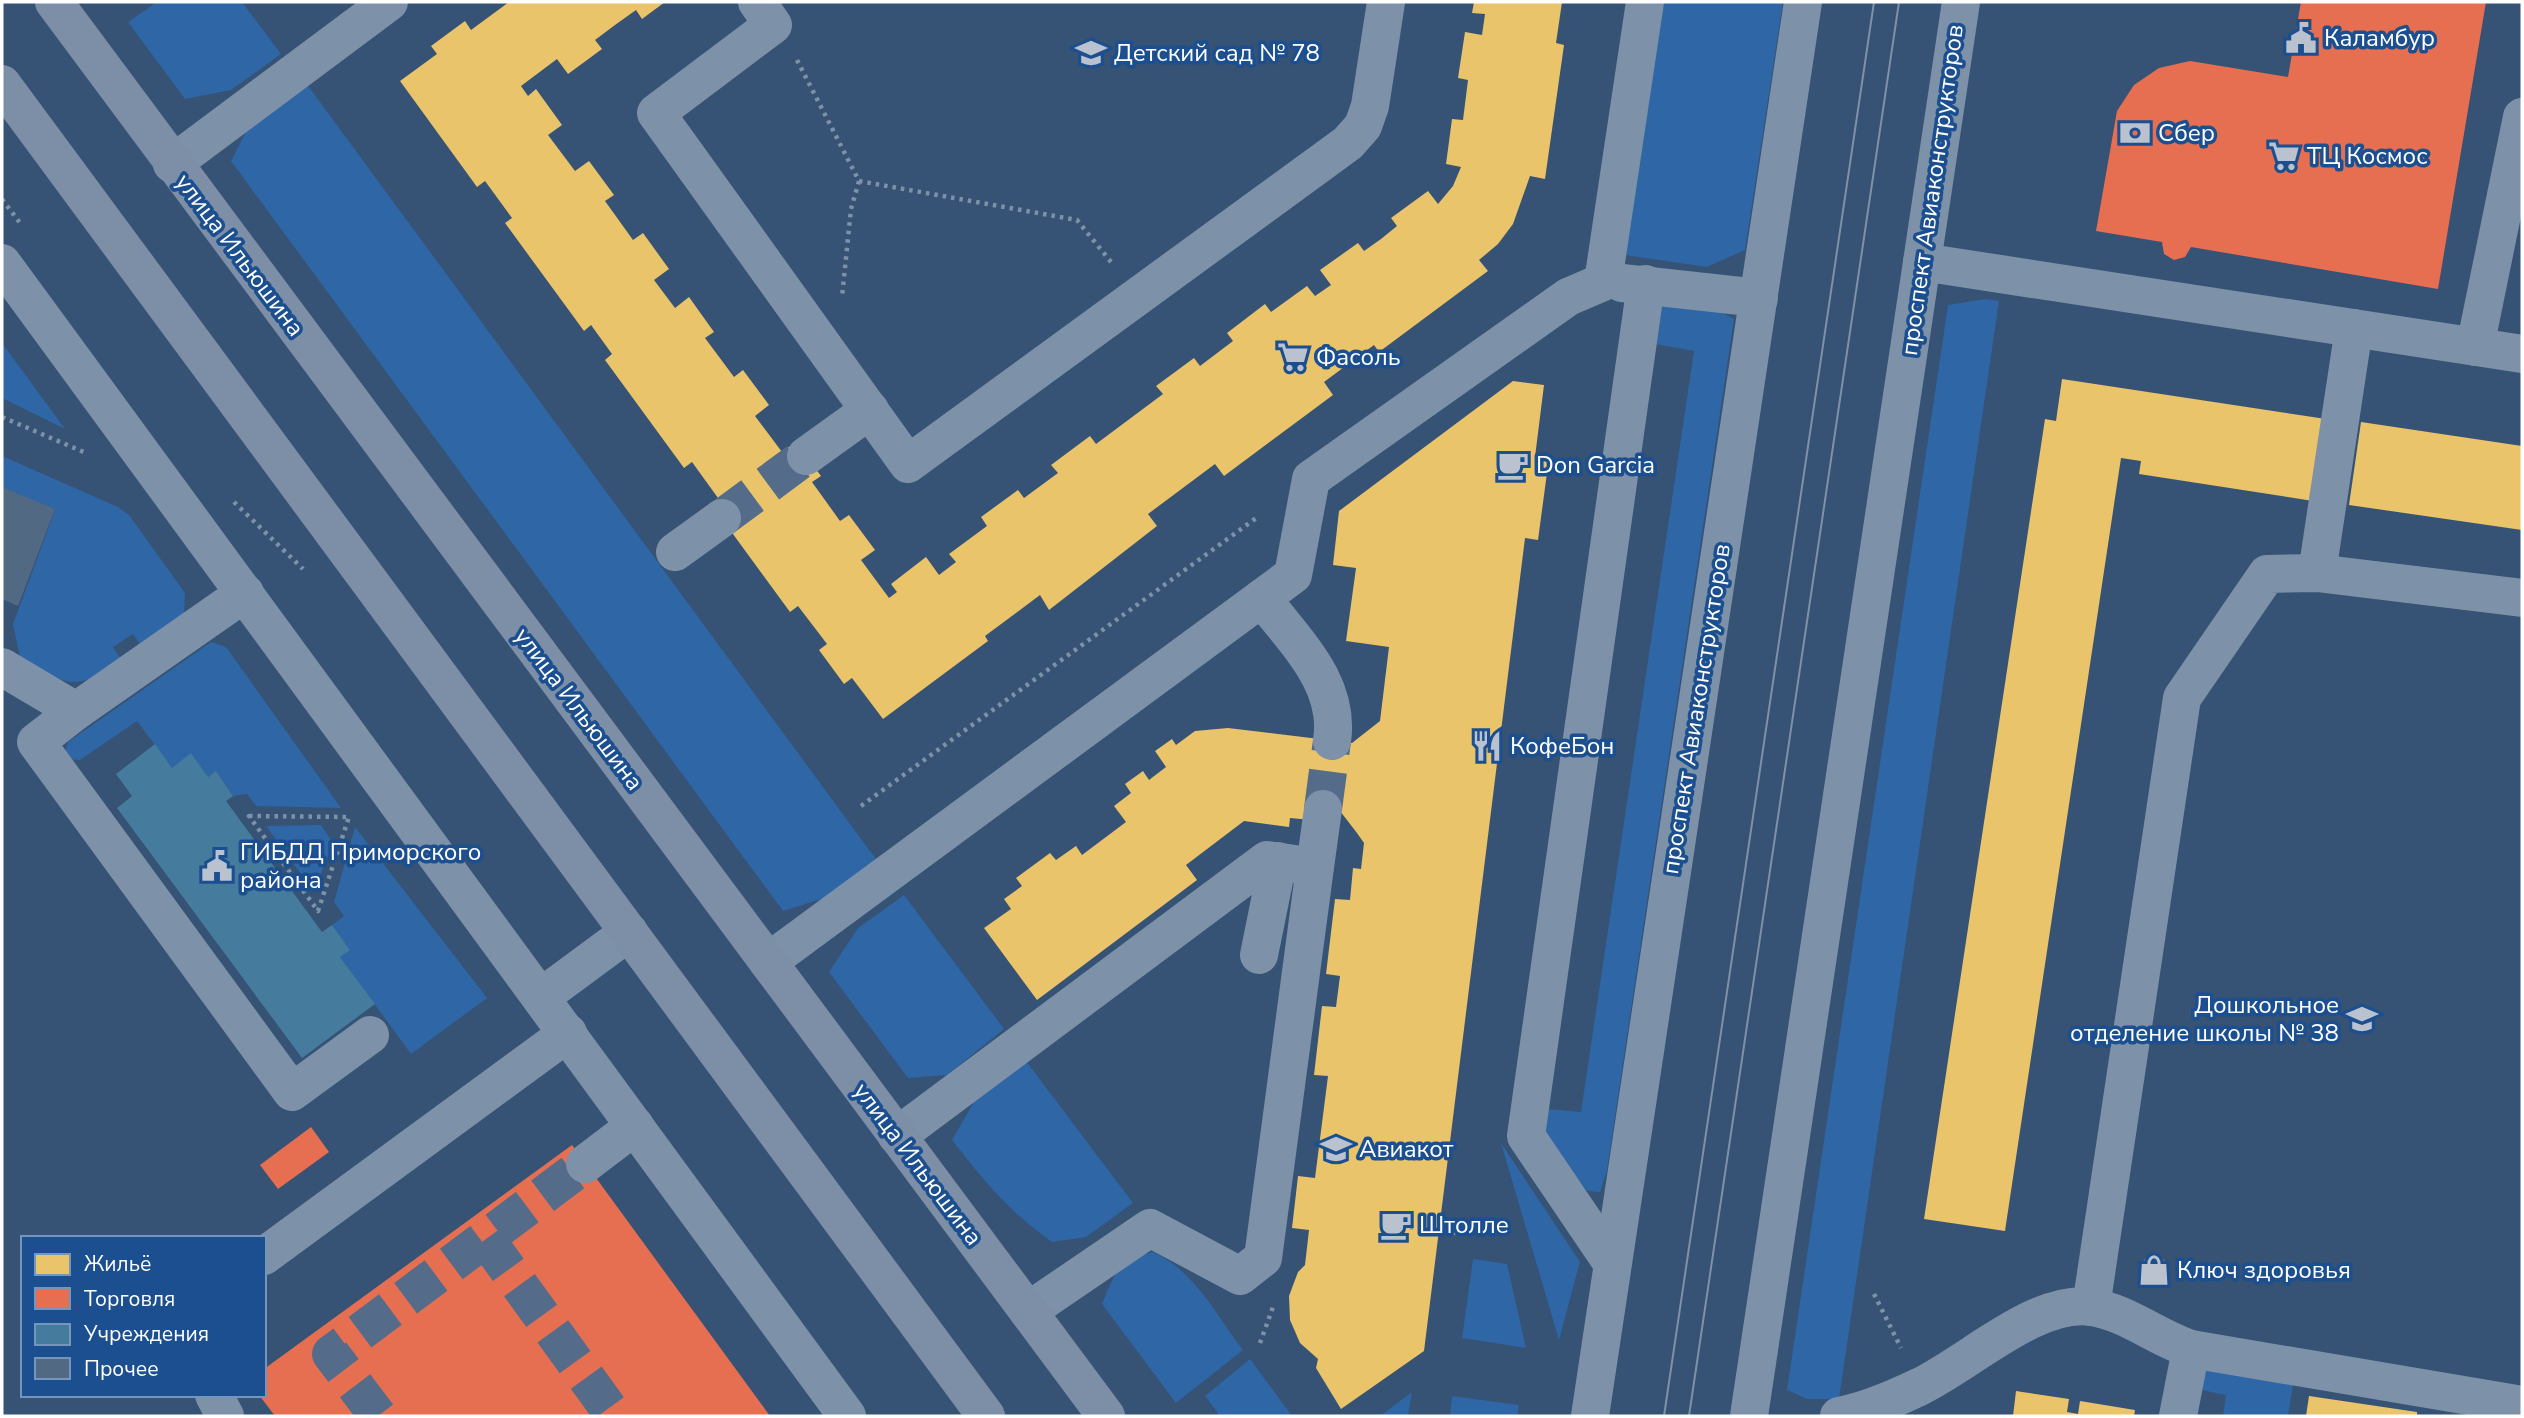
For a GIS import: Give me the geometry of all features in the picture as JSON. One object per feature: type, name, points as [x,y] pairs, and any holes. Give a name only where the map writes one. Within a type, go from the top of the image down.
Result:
[{"type":"main road","name":"улица Ильюшина","points":[[54,2],[1106,1416]]},
{"type":"main road","points":[[2,84],[986,1416]]},
{"type":"street","points":[[172,164],[389,2]]},
{"type":"street","points":[[765,13],[656,113],[908,464],[1348,143],[1363,126],[1370,106],[1386,2]]},
{"type":"street","points":[[1603,282],[1645,2]]},
{"type":"street","name":"проспект Авиаконструкторов","points":[[1590,1416],[1803,2]]},
{"type":"street","name":"проспект Авиаконструкторов","points":[[1752,1416],[1961,2]]},
{"type":"street","points":[[2475,347],[2522,117]]},
{"type":"street","points":[[1922,262],[2522,354]]},
{"type":"street","points":[[2,263],[846,1416]]},
{"type":"street","points":[[768,962],[1293,576],[1311,479],[1568,297],[1603,282],[1759,298]]},
{"type":"street","points":[[1612,1263],[1526,1136],[1646,285]]},
{"type":"street","points":[[2317,573],[2354,328]]},
{"type":"street","points":[[806,456],[870,410]]},
{"type":"street","points":[[675,552],[722,518]]},
{"type":"street","points":[[2091,1307],[2182,698],[2267,574],[2317,573],[2522,598]]},
{"type":"street","points":[[245,593],[36,742],[292,1092],[370,1035]]},
{"type":"street","points":[[1262,598],[1323,678],[1336,717],[1332,741]]},
{"type":"street","points":[[2,667],[76,711]]},
{"type":"street","points":[[1259,955],[1296,864],[1323,809]]},
{"type":"street","points":[[897,1136],[1267,860],[1296,864]]},
{"type":"street","points":[[1028,1311],[1150,1228],[1240,1276],[1264,1258],[1296,864]]},
{"type":"street","points":[[541,997],[629,932]]},
{"type":"street","points":[[266,1255],[568,1033]]},
{"type":"street","points":[[585,1164],[635,1126]]},
{"type":"street","points":[[1839,1416],[1854,1413],[1920,1387],[2026,1324],[2058,1309],[2091,1307],[2134,1321],[2175,1344],[2191,1349],[2522,1405]]},
{"type":"street","points":[[2178,1416],[2191,1349]]},
{"type":"street","points":[[215,1397],[225,1416]]},
{"type":"path","points":[[765,13],[791,49],[859,181],[850,209],[841,306]]},
{"type":"path","points":[[859,181],[1077,220],[1140,297]]},
{"type":"path","points":[[2,199],[26,232]]},
{"type":"path","points":[[2,417],[88,454]]},
{"type":"path","points":[[861,806],[1311,479]]},
{"type":"path","points":[[227,495],[305,571]]},
{"type":"path","points":[[249,816],[349,817],[318,911],[311,900],[249,816]]},
{"type":"path","points":[[1410,1227],[1462,1234]]},
{"type":"shaded area","points":[[157,2],[242,2],[281,54],[231,90],[185,99],[128,22]]},
{"type":"shaded area","points":[[1664,2],[1783,2],[1745,250],[1707,267],[1625,255]]},
{"type":"shaded area","points":[[306,83],[878,862],[834,895],[783,911],[231,161],[250,124]]},
{"type":"shaded area","points":[[1985,299],[1999,301],[1839,1399],[1807,1399],[1787,1390],[1948,305]]},
{"type":"shaded area","points":[[1699,300],[1734,319],[1607,1170],[1600,1192],[1587,1191],[1542,1131],[1547,1109],[1581,1112],[1694,351],[1650,343],[1653,307]]},
{"type":"shaded area","points":[[2,343],[65,429],[2,398]]},
{"type":"shaded area","points":[[2,456],[118,507],[129,515],[185,593],[184,616],[144,650],[133,634],[113,647],[123,662],[93,678],[72,682],[62,680],[21,661],[13,624],[55,510],[2,487]]},
{"type":"shaded area","points":[[211,642],[226,647],[341,808],[256,806],[247,794],[233,796],[216,771],[208,777],[191,754],[172,768],[137,721],[80,760],[63,759],[68,742]]},
{"type":"shaded area","points":[[321,825],[333,843],[314,892],[266,826]]},
{"type":"shaded area","points":[[355,827],[487,998],[411,1054],[340,957],[349,949],[332,925],[344,916],[334,902]]},
{"type":"shaded area","points":[[904,895],[1004,1029],[947,1075],[908,1078],[829,972],[858,928]]},
{"type":"shaded area","points":[[1026,1061],[1133,1203],[1086,1237],[1052,1242],[1022,1219],[998,1195],[952,1140],[975,1100]]},
{"type":"shaded area","points":[[1501,1143],[1580,1262],[1559,1340]]},
{"type":"shaded area","points":[[1153,1252],[1180,1270],[1192,1282],[1243,1350],[1176,1403],[1102,1304],[1119,1269],[1132,1259]]},
{"type":"shaded area","points":[[1473,1259],[1507,1264],[1526,1348],[1462,1338]]},
{"type":"shaded area","points":[[1250,1359],[1292,1416],[1220,1416],[1205,1396]]},
{"type":"shaded area","points":[[2204,1367],[2294,1378],[2288,1416],[2223,1416],[2226,1395],[2201,1390]]},
{"type":"shaded area","points":[[1412,1392],[1408,1416],[1380,1416]]},
{"type":"shaded area","points":[[1452,1396],[1519,1405],[1517,1416],[1450,1416]]},
{"type":"building: Жильё","points":[[509,2],[665,2],[642,19],[636,10],[615,25],[595,40],[602,49],[568,74],[557,59],[521,86],[528,96],[536,89],[562,125],[548,135],[575,171],[589,161],[614,195],[605,201],[633,240],[643,233],[669,269],[654,280],[675,308],[689,297],[714,332],[705,338],[734,377],[743,370],[769,405],[755,416],[782,452],[796,442],[821,476],[812,482],[840,521],[849,515],[875,550],[861,560],[889,598],[897,592],[891,584],[926,557],[939,575],[956,562],[949,554],[987,526],[981,517],[1018,490],[1024,498],[1058,473],[1051,465],[1090,436],[1096,444],[1163,394],[1156,386],[1194,358],[1200,366],[1233,341],[1227,333],[1265,304],[1271,312],[1307,286],[1315,296],[1331,285],[1320,270],[1358,243],[1364,251],[1381,239],[1397,226],[1391,218],[1428,191],[1438,204],[1453,186],[1461,167],[1446,164],[1452,119],[1463,120],[1468,80],[1458,78],[1465,32],[1482,35],[1485,14],[1472,13],[1474,2],[1562,2],[1556,43],[1564,45],[1545,179],[1530,176],[1513,224],[1498,244],[1479,260],[1488,271],[1379,352],[1374,345],[1324,382],[1333,395],[1224,476],[1215,464],[1148,514],[1157,526],[1049,610],[1040,595],[985,636],[988,641],[883,719],[852,678],[844,684],[819,650],[827,644],[798,606],[790,612],[711,504],[718,498],[692,462],[684,468],[605,360],[612,354],[591,325],[584,331],[505,223],[512,218],[485,181],[477,187],[400,81],[437,54],[431,46],[465,21],[471,30]]},
{"type":"building: Жильё","points":[[2062,379],[2326,419],[2313,501],[2139,474],[2141,461],[2121,458],[2005,1231],[1924,1219],[2045,419],[2056,421]]},
{"type":"building: Жильё","points":[[1513,381],[1544,385],[1535,457],[1549,458],[1538,540],[1525,538],[1424,1351],[1341,1409],[1316,1368],[1318,1359],[1300,1343],[1290,1320],[1289,1296],[1298,1272],[1305,1265],[1309,1230],[1292,1228],[1298,1176],[1315,1178],[1328,1076],[1314,1075],[1322,1006],[1336,1007],[1340,976],[1326,974],[1335,899],[1350,900],[1353,868],[1361,869],[1364,843],[1357,833],[1340,811],[1311,820],[1290,818],[1289,827],[1244,821],[1186,865],[1197,880],[1037,1000],[984,928],[1011,909],[1004,899],[1022,886],[1016,878],[1050,853],[1056,860],[1076,846],[1082,855],[1126,822],[1114,806],[1131,793],[1125,784],[1143,771],[1149,780],[1166,767],[1155,751],[1172,739],[1176,745],[1195,731],[1228,728],[1352,743],[1380,721],[1389,647],[1346,641],[1356,568],[1333,565],[1339,511]]},
{"type":"building: Жильё","points":[[2361,422],[2522,446],[2522,530],[2349,505]]},
{"type":"building: Жильё","points":[[2016,1391],[2069,1399],[2067,1412],[2078,1414],[2080,1401],[2135,1410],[2134,1416],[2013,1416]]},
{"type":"building: Жильё","points":[[2309,1396],[2417,1412],[2417,1416],[2306,1416]]},
{"type":"building: Торговля","name":"ТЦ Космос","points":[[2301,2],[2486,2],[2438,289],[2191,247],[2185,257],[2174,260],[2164,254],[2162,242],[2096,231],[2117,111],[2134,85],[2159,68],[2190,61],[2288,77]]},
{"type":"building: Торговля","points":[[311,1127],[329,1152],[278,1189],[260,1165]]},
{"type":"building: Торговля","points":[[572,1145],[770,1416],[275,1416],[261,1397],[266,1397],[266,1368]]},
{"type":"building: Торговля","name":"Ключ здоровья","points":[[2154,1256],[2164,1260],[2168,1270],[2164,1280],[2154,1284],[2144,1280],[2140,1270],[2144,1260]]},
{"type":"building: Учреждения","name":"ГИБДД Приморского района","points":[[155,744],[172,768],[191,753],[208,777],[216,771],[233,796],[226,801],[322,932],[332,925],[350,950],[340,957],[375,1004],[302,1058],[117,808],[132,796],[116,774]]},
{"type":"building: Прочее","points":[[2,487],[55,509],[18,606],[2,599]]},
{"type":"tunnel","points":[[722,518],[806,456]]},
{"type":"tunnel","points":[[1323,809],[1332,741]]},
{"type":"tunnel","points":[[378,1416],[331,1354],[585,1164]]},
{"type":"tunnel","points":[[486,1239],[614,1416]]},
{"type":"tram line","points":[[1664,1416],[1874,2]]},
{"type":"tram line","points":[[1689,1416],[1899,2]]},
{"type":"place","name":"Каламбур","points":[[2301,38]]},
{"type":"place","name":"Детский сад № 78","points":[[1091,53]]},
{"type":"place","name":"Сбер","points":[[2135,133]]},
{"type":"place","name":"ТЦ Космос","points":[[2284,156]]},
{"type":"place","name":"Фасоль","points":[[1293,357]]},
{"type":"place","name":"Don Garcia","points":[[1513,465]]},
{"type":"place","name":"КофеБон","points":[[1487,746]]},
{"type":"place","name":"ГИБДД Приморского района","points":[[217,866]]},
{"type":"place","name":"Дошкольное отделение школы № 38","points":[[2362,1019]]},
{"type":"place","name":"Авиакот","points":[[1336,1149]]},
{"type":"place","name":"Штолле","points":[[1396,1225]]},
{"type":"place","name":"Ключ здоровья","points":[[2154,1270]]}]
